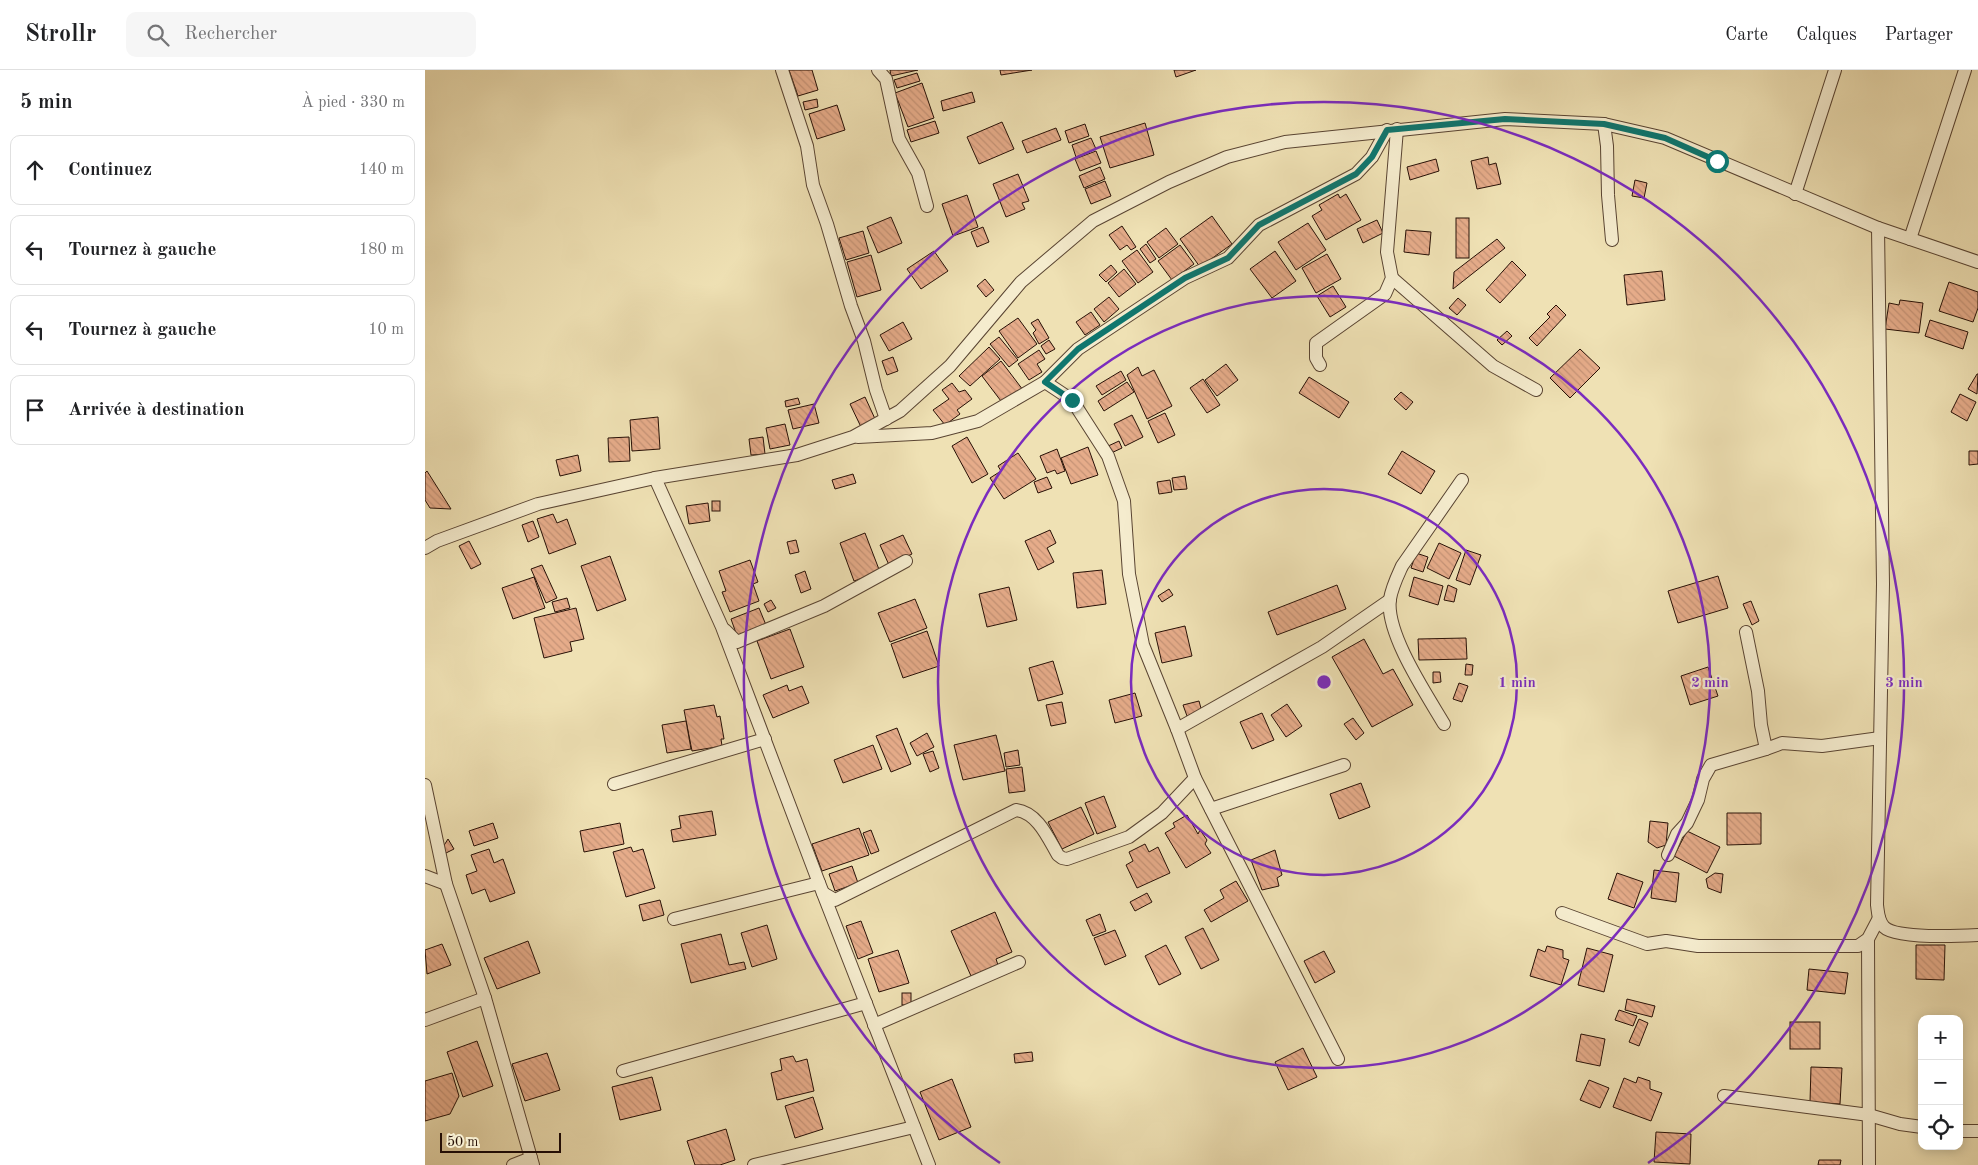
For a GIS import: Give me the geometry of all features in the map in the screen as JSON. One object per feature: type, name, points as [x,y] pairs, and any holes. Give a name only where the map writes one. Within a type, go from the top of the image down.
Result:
[{"type":"street","points":[[782,70],[807,146],[813,185],[827,224],[851,306],[864,340],[876,390],[886,419]]},
{"type":"street","points":[[878,70],[885,79],[899,139],[918,173],[927,206]]},
{"type":"street","points":[[1795,194],[1835,70]]},
{"type":"street","points":[[1910,239],[1965,70]]},
{"type":"street","points":[[425,548],[437,540],[538,504],[655,478],[797,455],[853,437],[900,411],[950,366],[1021,282],[1093,221],[1169,182],[1227,157],[1285,142],[1505,119],[1604,124],[1665,138],[1878,228],[1978,262]]},
{"type":"street","points":[[1604,124],[1612,240]]},
{"type":"street","points":[[1320,365],[1316,358],[1316,344],[1385,294],[1392,278],[1387,252],[1392,130]]},
{"type":"street","points":[[853,437],[932,433],[978,421],[1045,382],[1086,344],[1185,278],[1228,258],[1259,225],[1356,174],[1372,157],[1392,130]]},
{"type":"street","points":[[1878,228],[1883,584],[1877,904],[1879,918],[1884,927],[1895,933],[1978,936]]},
{"type":"street","points":[[1392,278],[1493,366],[1536,390]]},
{"type":"street","points":[[1045,382],[1072,400],[1108,456],[1124,501],[1129,574],[1143,645],[1195,778],[1338,1059]]},
{"type":"street","points":[[655,478],[722,627],[929,1165]]},
{"type":"street","points":[[1444,724],[1405,656],[1393,624],[1390,600],[1402,566],[1462,480]]},
{"type":"street","points":[[722,627],[737,642],[824,606],[907,561]]},
{"type":"street","points":[[1177,729],[1322,647],[1390,600]]},
{"type":"street","points":[[1746,632],[1758,692],[1761,725],[1766,749]]},
{"type":"street","points":[[1668,855],[1677,834],[1687,823],[1698,800],[1703,779],[1711,765],[1782,743],[1822,746],[1880,738]]},
{"type":"street","points":[[614,784],[765,739]]},
{"type":"street","points":[[1211,810],[1344,765]]},
{"type":"street","points":[[821,888],[835,900],[1016,810],[1029,814],[1040,825],[1058,855],[1067,859],[1129,837],[1162,813],[1195,778]]},
{"type":"street","points":[[425,785],[446,884],[485,998],[532,1161],[513,1165]]},
{"type":"street","points":[[425,876],[446,884]]},
{"type":"street","points":[[674,919],[821,888]]},
{"type":"street","points":[[1562,913],[1647,944],[1666,941],[1698,946],[1858,946],[1868,939],[1879,918]]},
{"type":"street","points":[[1868,939],[1869,1165]]},
{"type":"street","points":[[874,1025],[1019,962]]},
{"type":"street","points":[[425,1020],[485,998]]},
{"type":"street","points":[[623,1072],[866,1003]]},
{"type":"street","points":[[1724,1096],[1869,1115],[1900,1124],[1918,1126]]},
{"type":"street","points":[[754,1165],[914,1127]]},
{"type":"street","points":[[1963,1130],[1978,1131]]},
{"type":"building","points":[[789,70],[812,70],[818,90],[798,96]]},
{"type":"building","points":[[890,70],[918,70],[891,76]]},
{"type":"building","points":[[1000,70],[1032,70],[1001,75]]},
{"type":"building","points":[[1174,70],[1196,70],[1176,77]]},
{"type":"building","points":[[917,73],[920,81],[897,88],[894,80]]},
{"type":"building","points":[[922,83],[934,118],[908,127],[895,93]]},
{"type":"building","points":[[972,92],[975,102],[943,111],[941,101]]},
{"type":"building","points":[[817,99],[818,107],[805,110],[803,102]]},
{"type":"building","points":[[837,105],[845,130],[817,139],[809,114]]},
{"type":"building","points":[[935,121],[939,133],[911,142],[907,130]]},
{"type":"building","points":[[1002,122],[1014,149],[979,164],[967,137]]},
{"type":"building","points":[[1145,123],[1154,155],[1110,168],[1100,137]]},
{"type":"building","points":[[1085,124],[1089,136],[1069,143],[1065,131]]},
{"type":"building","points":[[1056,128],[1061,140],[1027,153],[1022,141]]},
{"type":"building","points":[[1091,138],[1096,149],[1076,157],[1072,145]]},
{"type":"building","points":[[1096,151],[1101,163],[1080,171],[1075,159]]},
{"type":"building","points":[[1488,157],[1489,165],[1496,163],[1501,184],[1477,189],[1471,161]]},
{"type":"building","points":[[1436,159],[1439,171],[1410,180],[1407,167]]},
{"type":"building","points":[[1100,167],[1105,179],[1084,188],[1079,176]]},
{"type":"building","points":[[1018,174],[1029,201],[1022,203],[1025,209],[1006,217],[993,184]]},
{"type":"building","points":[[1635,180],[1647,183],[1644,198],[1632,196]]},
{"type":"building","points":[[1105,181],[1111,196],[1091,204],[1085,189]]},
{"type":"building","points":[[1338,194],[1340,198],[1346,194],[1361,220],[1326,240],[1312,216],[1322,210],[1319,205]]},
{"type":"building","points":[[967,195],[978,227],[953,236],[942,204]]},
{"type":"building","points":[[1212,216],[1232,244],[1200,267],[1180,239]]},
{"type":"building","points":[[891,217],[902,243],[878,253],[867,227]]},
{"type":"building","points":[[1456,218],[1469,218],[1469,258],[1456,258]]},
{"type":"building","points":[[1377,220],[1383,233],[1363,243],[1357,229]]},
{"type":"building","points":[[1308,223],[1326,250],[1296,270],[1278,242]]},
{"type":"building","points":[[1122,226],[1136,247],[1131,250],[1127,245],[1120,250],[1109,235]]},
{"type":"building","points":[[983,227],[989,242],[977,247],[971,232]]},
{"type":"building","points":[[1166,228],[1178,244],[1159,258],[1147,242]]},
{"type":"building","points":[[1406,230],[1431,232],[1429,255],[1404,252]]},
{"type":"building","points":[[863,231],[869,253],[846,260],[839,238]]},
{"type":"building","points":[[1497,239],[1505,248],[1453,289],[1454,272]]},
{"type":"building","points":[[1146,244],[1156,259],[1150,263],[1140,249]]},
{"type":"building","points":[[1180,245],[1194,264],[1172,280],[1158,261]]},
{"type":"building","points":[[1137,250],[1153,272],[1138,283],[1122,261]]},
{"type":"building","points":[[934,251],[948,271],[921,289],[907,269]]},
{"type":"building","points":[[1275,251],[1296,281],[1272,298],[1250,269]]},
{"type":"building","points":[[1327,254],[1341,279],[1316,293],[1302,268]]},
{"type":"building","points":[[871,255],[881,290],[857,297],[847,262]]},
{"type":"building","points":[[1512,261],[1526,275],[1500,303],[1486,290]]},
{"type":"building","points":[[1111,265],[1117,272],[1106,282],[1099,275]]},
{"type":"building","points":[[1124,269],[1136,284],[1119,297],[1108,283]]},
{"type":"building","points":[[1662,271],[1665,300],[1627,305],[1624,275]]},
{"type":"building","points":[[985,279],[994,290],[986,297],[977,286]]},
{"type":"building","points":[[1949,282],[1978,292],[1978,308],[1973,322],[1939,311]]},
{"type":"building","points":[[1333,286],[1346,307],[1330,317],[1317,296]]},
{"type":"building","points":[[1109,297],[1119,309],[1104,322],[1094,309]]},
{"type":"building","points":[[1458,298],[1466,305],[1457,315],[1449,308]]},
{"type":"building","points":[[1900,300],[1923,303],[1919,333],[1885,329],[1889,303],[1899,305]]},
{"type":"building","points":[[1556,305],[1566,315],[1537,346],[1529,338],[1550,317],[1547,314]]},
{"type":"building","points":[[1091,312],[1100,325],[1085,335],[1076,322]]},
{"type":"building","points":[[1018,318],[1037,344],[1018,358],[999,331]]},
{"type":"building","points":[[1038,319],[1049,338],[1039,344],[1033,333],[1036,330],[1031,323]]},
{"type":"building","points":[[1930,320],[1968,332],[1963,349],[1925,336]]},
{"type":"building","points":[[903,322],[912,339],[889,351],[880,335]]},
{"type":"building","points":[[1507,331],[1512,336],[1502,345],[1497,340]]},
{"type":"building","points":[[999,337],[1018,360],[1009,367],[990,344]]},
{"type":"building","points":[[1049,340],[1055,349],[1046,354],[1041,346]]},
{"type":"building","points":[[989,347],[1000,359],[970,386],[959,376]]},
{"type":"building","points":[[1580,349],[1600,368],[1570,398],[1550,378]]},
{"type":"building","points":[[1039,350],[1045,359],[1037,364],[1042,372],[1029,380],[1018,364]]},
{"type":"building","points":[[893,357],[898,371],[887,375],[882,361]]},
{"type":"building","points":[[1001,361],[1023,390],[1004,405],[982,376]]},
{"type":"building","points":[[1226,364],[1238,380],[1217,396],[1205,380]]},
{"type":"building","points":[[1138,367],[1142,376],[1154,370],[1172,406],[1147,419],[1127,375]]},
{"type":"building","points":[[1121,371],[1126,380],[1102,395],[1096,386]]},
{"type":"building","points":[[1978,374],[1977,394],[1968,389]]},
{"type":"building","points":[[1309,377],[1349,402],[1339,418],[1299,393]]},
{"type":"building","points":[[1203,379],[1220,405],[1207,413],[1190,388]]},
{"type":"building","points":[[1127,382],[1134,392],[1104,411],[1098,401]]},
{"type":"building","points":[[952,383],[959,392],[965,390],[972,399],[957,410],[960,414],[945,425],[933,410],[949,399],[942,390]]},
{"type":"building","points":[[1401,392],[1413,402],[1406,410],[1394,399]]},
{"type":"building","points":[[1960,394],[1976,402],[1967,421],[1951,412]]},
{"type":"building","points":[[865,397],[876,421],[861,427],[850,404]]},
{"type":"building","points":[[798,398],[800,404],[786,407],[785,401]]},
{"type":"building","points":[[814,404],[819,423],[793,429],[788,410]]},
{"type":"building","points":[[1165,413],[1175,435],[1158,443],[1148,421]]},
{"type":"building","points":[[1132,415],[1143,437],[1125,446],[1114,424]]},
{"type":"building","points":[[658,417],[660,449],[632,451],[630,420]]},
{"type":"building","points":[[785,424],[790,445],[770,449],[766,428]]},
{"type":"building","points":[[629,437],[630,461],[609,462],[608,438]]},
{"type":"building","points":[[763,437],[765,454],[751,455],[749,439]]},
{"type":"building","points":[[967,437],[988,474],[972,483],[952,446]]},
{"type":"building","points":[[1119,441],[1122,448],[1109,454],[1106,447]]},
{"type":"building","points":[[1088,447],[1098,475],[1071,484],[1061,458]]},
{"type":"building","points":[[1057,449],[1065,471],[1057,474],[1055,470],[1047,473],[1040,456]]},
{"type":"building","points":[[1402,451],[1435,471],[1421,494],[1388,474]]},
{"type":"building","points":[[1969,451],[1978,451],[1978,464],[1969,465]]},
{"type":"building","points":[[1018,453],[1036,479],[1004,499],[990,478],[1001,471],[998,466]]},
{"type":"building","points":[[578,455],[581,471],[560,476],[556,460]]},
{"type":"building","points":[[427,471],[451,509],[430,508],[425,500],[425,473]]},
{"type":"building","points":[[853,474],[856,483],[835,489],[832,480]]},
{"type":"building","points":[[1185,476],[1187,489],[1174,490],[1172,478]]},
{"type":"building","points":[[1047,477],[1052,488],[1038,493],[1034,482]]},
{"type":"building","points":[[1170,480],[1172,492],[1159,494],[1157,482]]},
{"type":"building","points":[[712,501],[720,501],[720,511],[712,511]]},
{"type":"building","points":[[708,503],[710,521],[689,524],[686,506]]},
{"type":"building","points":[[553,514],[557,523],[567,519],[576,544],[549,554],[537,519]]},
{"type":"building","points":[[533,521],[539,537],[528,542],[522,525]]},
{"type":"building","points":[[1050,530],[1056,543],[1047,548],[1054,562],[1038,570],[1025,541]]},
{"type":"building","points":[[865,533],[880,572],[854,581],[840,543]]},
{"type":"building","points":[[903,535],[912,554],[889,565],[880,545]]},
{"type":"building","points":[[796,540],[799,552],[790,554],[787,542]]},
{"type":"building","points":[[469,541],[481,564],[471,569],[459,546]]},
{"type":"building","points":[[1439,543],[1461,553],[1449,579],[1427,568]]},
{"type":"building","points":[[1466,550],[1481,555],[1470,585],[1456,580]]},
{"type":"building","points":[[1416,553],[1428,557],[1423,572],[1411,568]]},
{"type":"building","points":[[610,556],[626,600],[597,611],[581,566]]},
{"type":"building","points":[[750,560],[758,582],[753,584],[759,601],[730,612],[722,592],[726,591],[719,571]]},
{"type":"building","points":[[542,565],[557,598],[546,603],[531,569]]},
{"type":"building","points":[[1102,570],[1106,604],[1077,608],[1073,573]]},
{"type":"building","points":[[805,571],[811,589],[801,593],[795,575]]},
{"type":"building","points":[[1718,576],[1728,608],[1678,623],[1668,591]]},
{"type":"building","points":[[534,577],[545,608],[513,619],[502,588]]},
{"type":"building","points":[[1414,577],[1443,586],[1438,605],[1409,596]]},
{"type":"building","points":[[1337,585],[1346,609],[1277,635],[1268,612]]},
{"type":"building","points":[[1448,585],[1457,589],[1454,602],[1444,600]]},
{"type":"building","points":[[1009,587],[1017,620],[987,627],[979,594]]},
{"type":"building","points":[[1169,589],[1173,595],[1162,602],[1158,596]]},
{"type":"building","points":[[567,598],[570,608],[555,612],[552,602]]},
{"type":"building","points":[[915,599],[927,628],[890,642],[878,613]]},
{"type":"building","points":[[771,600],[776,608],[768,612],[764,604]]},
{"type":"building","points":[[1751,601],[1759,621],[1752,625],[1743,604]]},
{"type":"building","points":[[576,608],[584,639],[570,642],[572,651],[544,658],[534,618]]},
{"type":"building","points":[[759,608],[766,625],[737,636],[731,619]]},
{"type":"building","points":[[1185,626],[1192,656],[1162,663],[1155,633]]},
{"type":"building","points":[[790,629],[804,667],[771,679],[757,641]]},
{"type":"building","points":[[927,631],[939,666],[903,678],[891,644]]},
{"type":"building","points":[[1466,638],[1467,659],[1419,660],[1418,639]]},
{"type":"building","points":[[1364,639],[1383,674],[1393,669],[1413,705],[1372,727],[1332,657]]},
{"type":"building","points":[[1053,661],[1063,694],[1038,701],[1029,668]]},
{"type":"building","points":[[1466,664],[1473,665],[1472,675],[1465,675]]},
{"type":"building","points":[[1708,667],[1718,696],[1690,705],[1681,676]]},
{"type":"building","points":[[1433,672],[1440,672],[1441,682],[1433,683]]},
{"type":"building","points":[[1459,683],[1468,686],[1462,702],[1453,699]]},
{"type":"building","points":[[787,685],[789,691],[802,686],[809,703],[773,718],[763,695]]},
{"type":"building","points":[[1135,693],[1142,716],[1115,723],[1109,700]]},
{"type":"building","points":[[1199,701],[1202,712],[1187,716],[1183,705]]},
{"type":"building","points":[[1062,702],[1066,723],[1051,726],[1046,705]]},
{"type":"building","points":[[1287,704],[1302,726],[1286,737],[1271,715]]},
{"type":"building","points":[[714,705],[717,717],[720,716],[724,739],[721,739],[722,746],[692,751],[684,710]]},
{"type":"building","points":[[1262,713],[1274,740],[1252,749],[1240,722]]},
{"type":"building","points":[[1353,718],[1364,733],[1356,740],[1344,724]]},
{"type":"building","points":[[686,721],[691,749],[667,753],[662,725]]},
{"type":"building","points":[[897,728],[911,764],[891,772],[876,736]]},
{"type":"building","points":[[927,733],[934,747],[917,756],[910,743]]},
{"type":"building","points":[[996,735],[1005,771],[963,780],[954,745]]},
{"type":"building","points":[[873,745],[882,769],[843,783],[834,760]]},
{"type":"building","points":[[1018,750],[1020,765],[1006,767],[1004,753]]},
{"type":"building","points":[[933,751],[939,768],[930,772],[923,754]]},
{"type":"building","points":[[1022,767],[1025,791],[1009,793],[1006,769]]},
{"type":"building","points":[[1361,783],[1370,807],[1339,819],[1330,794]]},
{"type":"building","points":[[1104,796],[1116,827],[1097,834],[1085,803]]},
{"type":"building","points":[[1081,807],[1094,834],[1062,849],[1048,822]]},
{"type":"building","points":[[712,811],[716,835],[673,842],[671,830],[681,828],[679,816]]},
{"type":"building","points":[[1727,813],[1761,813],[1761,844],[1727,845]]},
{"type":"building","points":[[1187,815],[1198,834],[1200,830],[1207,840],[1205,844],[1211,853],[1186,868],[1165,833],[1175,827],[1173,823]]},
{"type":"building","points":[[1650,821],[1668,823],[1666,845],[1657,848],[1648,842]]},
{"type":"building","points":[[493,823],[498,838],[474,846],[469,831]]},
{"type":"building","points":[[620,823],[624,844],[584,852],[580,831]]},
{"type":"building","points":[[859,828],[869,855],[822,871],[812,844]]},
{"type":"building","points":[[871,830],[879,851],[871,854],[863,833]]},
{"type":"building","points":[[1687,831],[1720,847],[1707,873],[1674,856]]},
{"type":"building","points":[[448,839],[454,849],[444,854],[443,847]]},
{"type":"building","points":[[1145,844],[1149,852],[1158,847],[1170,873],[1137,888],[1126,865],[1133,861],[1129,852]]},
{"type":"building","points":[[631,847],[633,852],[643,849],[655,888],[626,897],[613,852]]},
{"type":"building","points":[[489,849],[494,863],[503,859],[515,893],[490,902],[485,889],[472,894],[466,875],[477,871],[471,855]]},
{"type":"building","points":[[1275,850],[1282,875],[1277,878],[1279,886],[1262,890],[1251,860]]},
{"type":"building","points":[[852,866],[858,883],[835,891],[829,874]]},
{"type":"building","points":[[1654,870],[1679,873],[1676,902],[1651,898]]},
{"type":"building","points":[[1617,873],[1643,882],[1634,908],[1608,899]]},
{"type":"building","points":[[1715,873],[1723,874],[1721,893],[1708,888],[1706,879]]},
{"type":"building","points":[[1236,881],[1248,901],[1211,922],[1204,910],[1224,898],[1220,890]]},
{"type":"building","points":[[1147,893],[1152,902],[1135,911],[1130,902]]},
{"type":"building","points":[[660,900],[664,915],[643,921],[639,905]]},
{"type":"building","points":[[995,912],[1012,952],[996,959],[998,965],[971,976],[951,931]]},
{"type":"building","points":[[1100,914],[1106,931],[1093,936],[1086,920]]},
{"type":"building","points":[[861,921],[873,953],[858,959],[846,926]]},
{"type":"building","points":[[767,925],[777,959],[752,967],[741,933]]},
{"type":"building","points":[[1203,928],[1219,960],[1201,969],[1185,937]]},
{"type":"building","points":[[1115,930],[1126,956],[1105,965],[1094,938]]},
{"type":"building","points":[[721,934],[729,965],[744,962],[746,969],[691,983],[681,944]]},
{"type":"building","points":[[528,941],[540,973],[497,989],[484,958]]},
{"type":"building","points":[[442,944],[451,965],[427,974],[425,950]]},
{"type":"building","points":[[1166,945],[1181,974],[1159,985],[1145,956]]},
{"type":"building","points":[[1916,945],[1945,945],[1944,980],[1916,979]]},
{"type":"building","points":[[1547,946],[1563,950],[1563,958],[1569,960],[1561,985],[1530,976],[1538,949],[1545,952]]},
{"type":"building","points":[[1587,948],[1613,955],[1604,992],[1578,985]]},
{"type":"building","points":[[898,950],[909,983],[879,992],[868,959]]},
{"type":"building","points":[[1324,951],[1335,972],[1315,983],[1304,961]]},
{"type":"building","points":[[1809,969],[1848,973],[1845,994],[1807,990]]},
{"type":"building","points":[[902,993],[911,993],[911,1005],[902,1005]]},
{"type":"building","points":[[1627,999],[1655,1006],[1652,1017],[1625,1010]]},
{"type":"building","points":[[1619,1010],[1637,1016],[1633,1026],[1615,1020]]},
{"type":"building","points":[[1639,1019],[1648,1023],[1639,1046],[1629,1042]]},
{"type":"building","points":[[1790,1022],[1820,1022],[1820,1049],[1790,1049]]},
{"type":"building","points":[[1581,1034],[1605,1039],[1600,1066],[1576,1061]]},
{"type":"building","points":[[477,1041],[493,1086],[463,1097],[447,1052]]},
{"type":"building","points":[[1303,1048],[1317,1077],[1288,1090],[1275,1062]]},
{"type":"building","points":[[1032,1052],[1033,1061],[1015,1063],[1014,1054]]},
{"type":"building","points":[[547,1053],[560,1090],[525,1101],[512,1064]]},
{"type":"building","points":[[793,1056],[796,1062],[807,1059],[814,1091],[777,1100],[771,1073],[782,1070],[780,1059]]},
{"type":"building","points":[[1811,1067],[1842,1068],[1840,1104],[1810,1102]]},
{"type":"building","points":[[452,1073],[459,1096],[450,1114],[425,1121],[425,1081]]},
{"type":"building","points":[[652,1077],[661,1110],[620,1120],[612,1087]]},
{"type":"building","points":[[1638,1077],[1650,1081],[1650,1089],[1662,1093],[1651,1121],[1613,1107],[1624,1078],[1636,1083]]},
{"type":"building","points":[[952,1079],[971,1127],[939,1140],[920,1092]]},
{"type":"building","points":[[1589,1080],[1609,1088],[1600,1108],[1580,1100]]},
{"type":"building","points":[[813,1097],[823,1129],[795,1138],[785,1106]]},
{"type":"building","points":[[726,1129],[735,1160],[720,1165],[695,1165],[687,1141]]},
{"type":"building","points":[[1656,1132],[1691,1134],[1690,1164],[1654,1162]]},
{"type":"building","points":[[1819,1160],[1841,1160],[1840,1165],[1818,1165]]},
{"type":"route","points":[[1072,400],[1045,382],[1078,349],[1185,278],[1228,258],[1259,225],[1356,174],[1372,157],[1387,130],[1505,119],[1604,124],[1665,138],[1717,161]]}]
